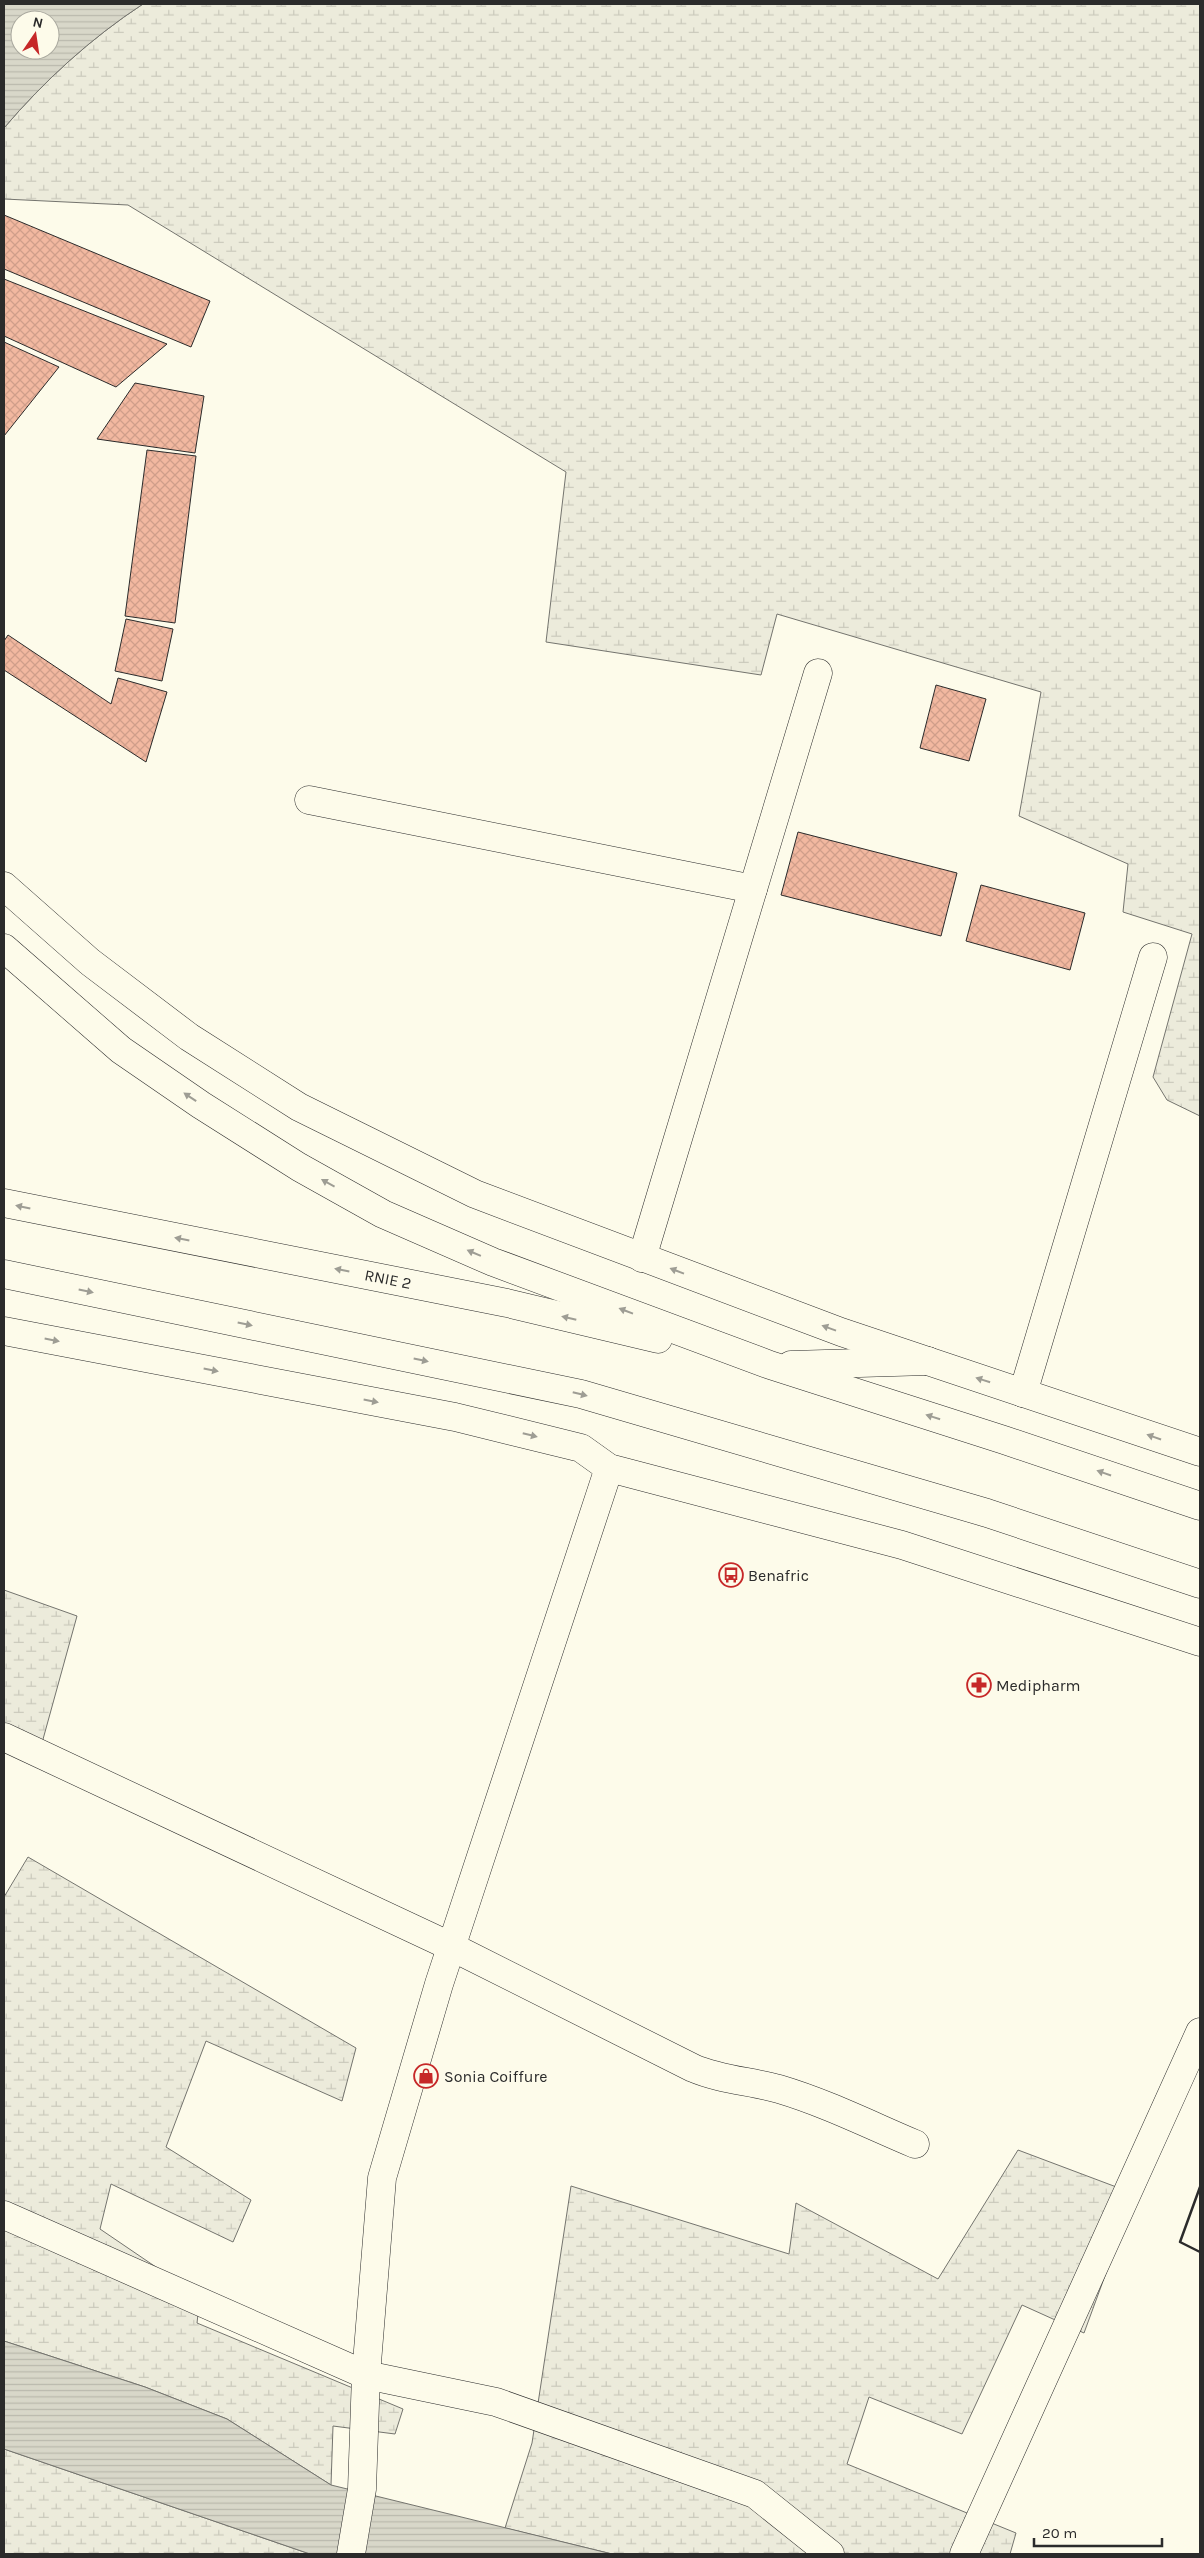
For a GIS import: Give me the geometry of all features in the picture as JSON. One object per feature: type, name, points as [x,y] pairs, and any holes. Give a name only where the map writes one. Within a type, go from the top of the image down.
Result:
[{"type":"main road","points":[[642,1258],[818,673]]},
{"type":"main road","points":[[309,800],[753,889]]},
{"type":"main road","points":[[4,886],[90,962],[188,1037],[300,1106],[474,1194],[841,1332],[1200,1452]]},
{"type":"main road","points":[[4,948],[121,1050],[201,1105],[299,1167],[384,1214],[493,1262],[770,1365],[1004,1440],[1200,1506]]},
{"type":"main road","points":[[1023,1392],[1153,957]]},
{"type":"main road","name":"RNIE 2","points":[[4,1203],[507,1303],[770,1365]]},
{"type":"main road","points":[[4,1274],[581,1394],[987,1513],[1200,1584]]},
{"type":"main road","points":[[4,1330],[455,1418],[582,1448],[609,1468],[902,1546],[1200,1642]]},
{"type":"main road","points":[[770,1365],[928,1361]]},
{"type":"main road","points":[[351,2554],[362,2489],[366,2374],[382,2178],[452,1946],[609,1468]]},
{"type":"main road","points":[[4,1737],[452,1946],[693,2068],[714,2077],[777,2088],[804,2097],[915,2144]]},
{"type":"main road","points":[[964,2554],[1200,2032]]},
{"type":"main road","points":[[4,2215],[366,2374],[496,2402],[755,2494],[830,2554]]},
{"type":"green space","points":[[143,4],[1200,4],[1200,1116],[1167,1100],[1153,1077],[1192,934],[1123,912],[1128,864],[1019,816],[1041,692],[777,614],[761,675],[546,642],[566,472],[128,205],[4,199],[4,128],[69,61],[105,31]]},
{"type":"green space","points":[[4,1590],[77,1616],[37,1761],[4,1745]]},
{"type":"green space","points":[[28,1857],[356,2048],[342,2101],[206,2041],[166,2147],[251,2200],[233,2242],[111,2184],[100,2229],[200,2297],[197,2323],[403,2409],[395,2434],[333,2426],[331,2485],[227,2419],[145,2387],[4,2341],[4,1897]]},
{"type":"green space","points":[[1018,2150],[1135,2194],[1084,2333],[1022,2305],[962,2434],[869,2397],[847,2464],[1016,2533],[1010,2554],[612,2554],[505,2528],[532,2443],[571,2186],[789,2254],[796,2203],[938,2279]]},
{"type":"green space","points":[[4,2449],[310,2554],[4,2554]]},
{"type":"shaded area","points":[[4,4],[143,4],[105,31],[69,61],[4,128]]},
{"type":"shaded area","points":[[4,2341],[145,2387],[227,2419],[331,2485],[612,2554],[310,2554],[4,2449]]},
{"type":"building","points":[[4,215],[210,301],[191,347],[4,269]]},
{"type":"building","points":[[4,279],[167,344],[116,387],[4,336]]},
{"type":"building","points":[[4,342],[59,367],[4,436]]},
{"type":"building","points":[[135,383],[204,396],[195,453],[97,439]]},
{"type":"building","points":[[147,450],[196,456],[175,623],[125,616]]},
{"type":"building","points":[[126,619],[173,629],[162,681],[115,671]]},
{"type":"building","points":[[8,635],[111,704],[118,678],[167,692],[146,762],[4,670],[4,641]]},
{"type":"building","points":[[936,685],[986,699],[969,761],[920,748]]},
{"type":"building","points":[[798,832],[957,873],[941,936],[781,895]]},
{"type":"building","points":[[981,885],[1085,913],[1070,970],[966,941]]},
{"type":"wall","points":[[1200,2187],[1180,2242],[1200,2252]]},
{"type":"place","name":"Benafric","points":[[731,1575]]},
{"type":"place","name":"Medipharm","points":[[979,1685]]},
{"type":"place","name":"Sonia Coiffure","points":[[426,2076]]}]
